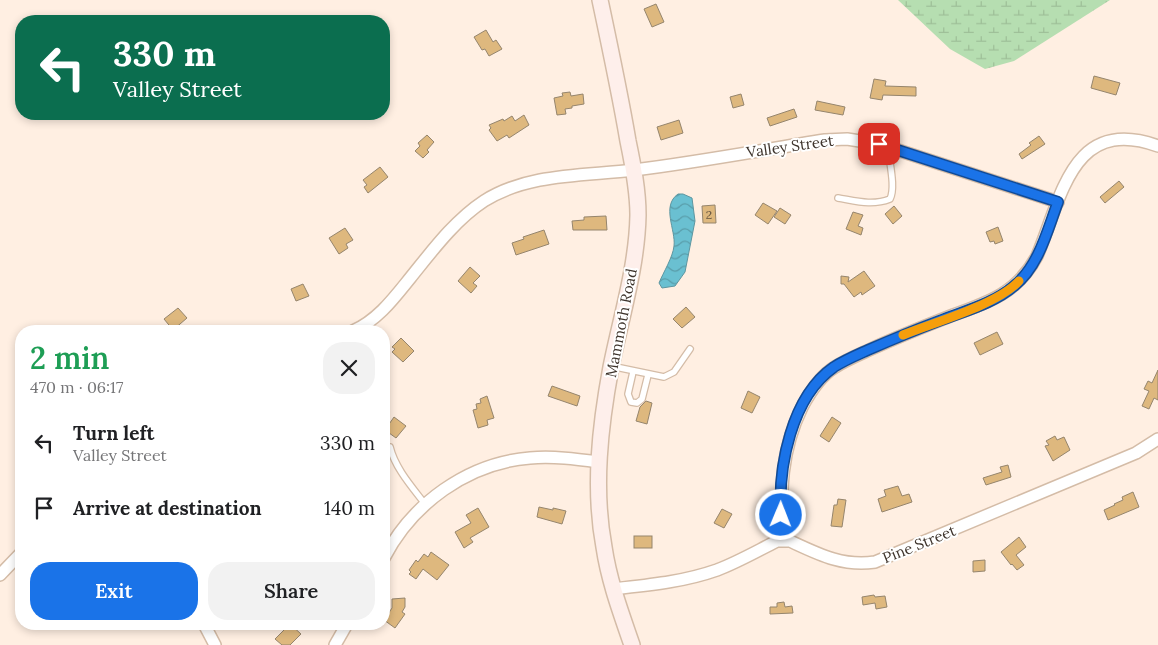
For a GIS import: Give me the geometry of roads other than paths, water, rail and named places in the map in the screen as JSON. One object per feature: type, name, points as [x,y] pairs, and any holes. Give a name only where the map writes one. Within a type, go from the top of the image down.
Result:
[{"type":"main road","name":"Mammoth Road","points":[[600,0],[621,99],[637,192],[636,238],[632,270],[611,366],[599,462],[601,528],[604,547],[613,589],[632,645]]},
{"type":"street","name":"Valley Street","points":[[364,325],[390,303],[447,234],[468,212],[497,193],[514,186],[560,177],[634,170],[825,140],[847,139],[888,147],[1058,202]]},
{"type":"street","points":[[613,589],[693,577],[729,565],[777,541],[784,540],[780,505],[785,452],[793,426],[806,398],[816,384],[834,367],[846,360],[891,340],[984,304],[1015,286],[1037,256],[1072,170],[1084,155],[1099,144],[1124,139],[1138,140],[1158,146]]},
{"type":"street","name":"Pine Street","points":[[784,540],[836,561],[855,564],[875,562],[1136,453],[1158,439]]},
{"type":"street","points":[[390,548],[401,529],[425,504],[448,487],[477,472],[510,461],[545,457],[599,462]]},
{"type":"street","points":[[0,576],[15,560]]},
{"type":"street","points":[[207,630],[215,645]]},
{"type":"street","points":[[335,645],[344,630]]},
{"type":"lane","points":[[838,198],[868,204],[890,199],[894,187],[890,174],[888,147]]},
{"type":"lane","points":[[611,366],[664,378],[674,372],[690,349]]},
{"type":"lane","points":[[633,372],[628,394],[631,402],[636,403],[642,399],[648,375]]},
{"type":"lane","points":[[390,447],[392,454],[411,486],[425,504]]},
{"type":"water","points":[[678,194],[692,198],[695,221],[685,272],[675,286],[662,288],[659,283],[670,260],[674,246],[670,205]]}]
